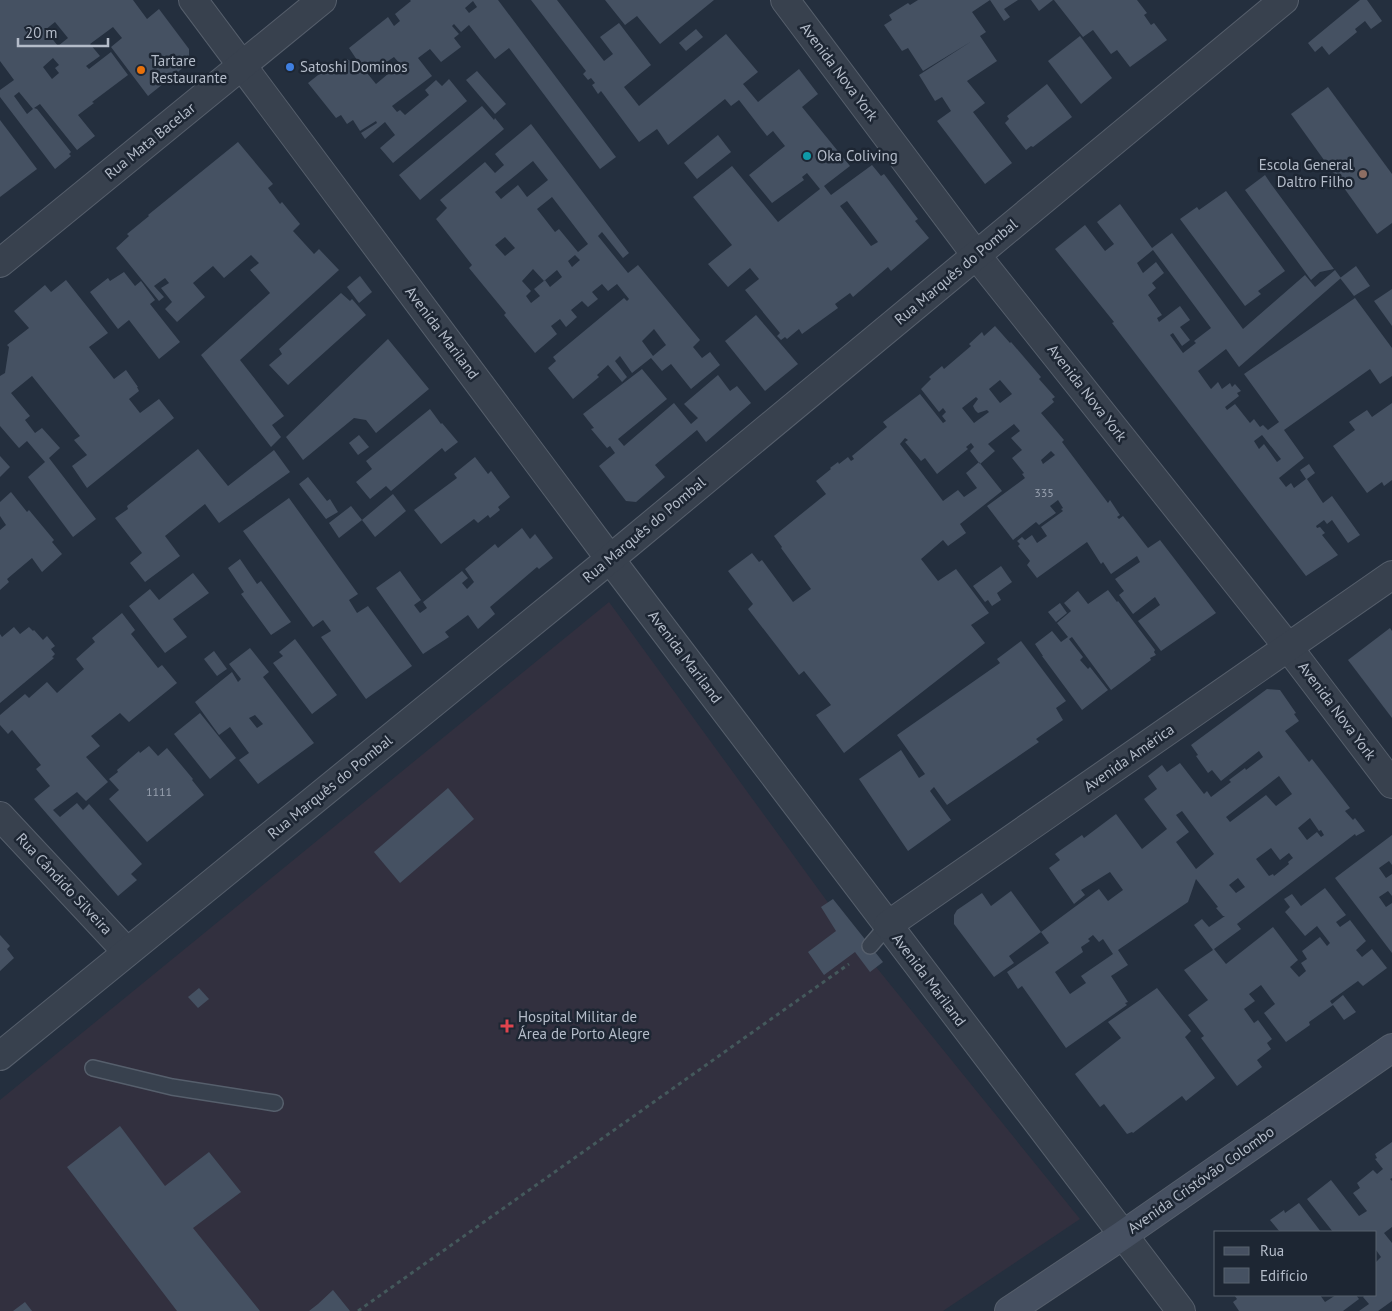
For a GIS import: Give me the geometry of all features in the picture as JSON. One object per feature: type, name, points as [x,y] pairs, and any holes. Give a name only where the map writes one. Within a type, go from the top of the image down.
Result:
[{"type":"main road","name":"Avenida Cristóvão Colombo","points":[[1009,1311],[1392,1048]]},
{"type":"street","name":"Avenida Mariland","points":[[193,0],[610,558],[1181,1311]]},
{"type":"street","name":"Rua Mata Bacelar","points":[[0,263],[322,0]]},
{"type":"street","name":"Avenida Nova York","points":[[785,0],[976,255],[1288,647],[1392,784]]},
{"type":"street","name":"Rua Marquês do Pombal","points":[[0,1056],[610,558],[1284,0]]},
{"type":"street","name":"Avenida América","points":[[888,925],[1392,575]]},
{"type":"street","name":"Rua Cândido Silveira","points":[[0,816],[127,952]]},
{"type":"lane","name":"Avenida América","points":[[870,946],[888,925]]},
{"type":"lane","points":[[93,1068],[172,1087],[274,1103]]},
{"type":"path","points":[[358,1311],[849,964]]},
{"type":"shaded area","name":"Hospital Militar de Área de Porto Alegre","points":[[609,602],[864,952],[1080,1219],[943,1311],[0,1311],[0,1100]]},
{"type":"building","points":[[0,0],[133,0],[147,19],[159,9],[189,49],[189,63],[148,96],[111,47],[122,38],[113,27],[90,44],[100,56],[86,66],[89,69],[111,52],[128,75],[78,115],[95,136],[77,150],[40,104],[34,108],[37,109],[71,152],[69,154],[71,156],[55,169],[0,97],[0,90],[14,80],[0,61]],"holes":[[[55,22],[68,38],[58,46],[45,30]],[[53,58],[59,65],[55,68],[59,73],[52,79],[43,67]],[[19,92],[33,109],[27,114],[14,96]]]},
{"type":"building","points":[[498,0],[616,157],[600,169],[509,48],[495,59],[469,25],[461,32],[454,24],[452,26],[459,34],[454,38],[461,47],[441,62],[430,49],[418,58],[432,76],[392,106],[397,112],[400,110],[405,115],[429,95],[425,90],[436,80],[442,86],[449,79],[467,101],[393,163],[380,148],[395,135],[385,122],[365,139],[361,133],[377,123],[376,121],[360,131],[353,120],[347,124],[341,115],[336,118],[308,83],[327,68],[329,71],[347,59],[352,62],[357,60],[349,48],[388,17],[394,26],[400,21],[395,14],[411,1]],"holes":[[[473,1],[477,7],[469,13],[465,8]],[[394,57],[400,64],[376,84],[367,73],[383,61],[385,63]]]},
{"type":"building","points":[[531,0],[557,0],[604,61],[613,54],[600,37],[619,23],[651,65],[624,87],[639,106],[726,34],[758,72],[743,84],[758,102],[799,69],[818,94],[802,107],[850,166],[824,186],[831,195],[872,165],[881,176],[884,174],[918,219],[915,221],[929,238],[891,271],[888,267],[853,297],[850,293],[835,304],[838,308],[802,334],[799,329],[787,339],[785,337],[781,340],[777,336],[780,333],[745,290],[759,279],[750,268],[728,287],[708,264],[732,245],[693,197],[732,166],[778,222],[820,189],[807,173],[802,177],[804,180],[772,203],[749,175],[785,146],[773,131],[767,136],[739,100],[731,106],[725,99],[668,145],[657,129],[639,142],[601,91],[598,94],[592,85],[595,83],[591,78],[588,80],[583,74],[586,71]],"holes":[[[847,201],[878,242],[871,246],[840,206]]]},
{"type":"building","points":[[605,0],[714,0],[660,44],[637,16],[625,25]]},
{"type":"building","points":[[918,0],[990,0],[972,12],[986,32],[980,36],[997,61],[967,81],[985,103],[973,112],[1012,163],[985,184],[937,121],[951,111],[942,97],[935,101],[919,75],[972,41],[923,71],[908,48],[902,51],[884,25],[892,20],[889,15],[908,3],[910,5]]},
{"type":"building","points":[[990,0],[1018,0],[1004,9],[1010,17],[1004,21]]},
{"type":"building","points":[[1031,0],[1053,0],[1039,11]]},
{"type":"building","points":[[1054,0],[1137,0],[1147,13],[1144,15],[1151,25],[1154,23],[1167,40],[1130,67],[1117,50],[1111,54],[1093,30],[1083,37]]},
{"type":"building","points":[[1360,0],[1367,0],[1382,21],[1371,29],[1365,21],[1355,29],[1357,32],[1329,55],[1322,46],[1315,52],[1308,43]]},
{"type":"building","points":[[696,29],[703,37],[686,51],[679,43]]},
{"type":"building","points":[[1080,36],[1112,78],[1081,104],[1048,61]]},
{"type":"building","points":[[477,71],[506,104],[495,114],[466,80]]},
{"type":"building","points":[[1047,84],[1072,117],[1033,147],[1031,146],[1026,150],[1005,123],[1009,119],[1007,116]]},
{"type":"building","points":[[1328,87],[1392,174],[1392,223],[1377,234],[1291,114]]},
{"type":"building","points":[[482,106],[504,129],[420,200],[399,175]]},
{"type":"building","points":[[0,120],[37,169],[0,197]]},
{"type":"building","points":[[531,124],[629,253],[623,258],[602,232],[598,236],[628,273],[638,265],[700,340],[693,347],[702,358],[710,352],[720,365],[691,389],[671,364],[662,371],[651,358],[632,373],[620,356],[615,361],[627,377],[622,382],[608,365],[597,375],[599,377],[573,399],[548,368],[556,361],[553,357],[624,298],[627,301],[629,299],[617,284],[608,291],[602,284],[592,292],[598,299],[588,307],[582,301],[571,310],[577,317],[566,327],[560,319],[551,326],[557,334],[535,353],[504,315],[506,313],[469,268],[472,265],[436,219],[447,208],[440,200],[485,162],[495,173],[504,165],[495,154]],"holes":[[[533,161],[548,180],[527,197],[518,185],[501,199],[495,192]],[[552,197],[588,244],[578,252],[559,229],[555,232],[537,209]],[[505,237],[515,248],[505,256],[495,245]],[[575,255],[580,260],[572,267],[568,261]],[[533,269],[544,281],[534,289],[540,296],[531,303],[526,296],[531,291],[522,281]],[[557,270],[562,277],[550,287],[545,280]],[[654,329],[666,345],[653,356],[642,341]]]},
{"type":"building","points":[[718,135],[731,152],[697,179],[684,163]]},
{"type":"building","points":[[238,142],[273,184],[268,188],[280,204],[282,202],[300,224],[293,231],[314,254],[319,249],[339,270],[240,360],[284,416],[272,425],[281,437],[271,447],[201,355],[270,293],[250,270],[259,263],[251,255],[224,278],[213,266],[193,283],[205,297],[177,322],[165,309],[172,302],[161,288],[169,283],[165,278],[154,286],[164,297],[159,301],[116,248],[129,236],[127,234],[148,215]]},
{"type":"building","points":[[1265,175],[1334,269],[1320,272],[1311,280],[1245,190]]},
{"type":"building","points":[[1226,191],[1285,271],[1258,291],[1261,294],[1245,306],[1180,219],[1197,207],[1199,210]]},
{"type":"building","points":[[1120,204],[1152,248],[1172,233],[1243,329],[1305,275],[1315,287],[1335,270],[1341,278],[1239,367],[1226,349],[1198,371],[1211,389],[1218,382],[1222,389],[1230,383],[1232,387],[1235,384],[1241,391],[1237,393],[1239,396],[1225,407],[1227,410],[1235,404],[1250,423],[1254,419],[1260,427],[1263,425],[1268,430],[1279,422],[1244,374],[1355,298],[1392,348],[1392,376],[1380,384],[1370,369],[1284,430],[1304,458],[1279,478],[1286,487],[1291,483],[1294,488],[1306,479],[1300,470],[1309,464],[1315,473],[1307,479],[1323,503],[1332,496],[1360,535],[1348,543],[1332,520],[1327,524],[1324,520],[1316,526],[1317,528],[1320,527],[1325,533],[1322,535],[1338,555],[1306,576],[1112,323],[1114,322],[1055,249],[1085,225],[1105,251],[1114,244],[1097,222]],"holes":[[[1153,250],[1211,328],[1194,341],[1196,343],[1183,353],[1170,335],[1173,333],[1182,346],[1190,340],[1180,327],[1190,320],[1180,306],[1159,322],[1157,318],[1162,315],[1148,295],[1156,288],[1152,283],[1164,273],[1156,262],[1143,273],[1137,263]],[[1262,435],[1281,459],[1277,462],[1264,444],[1259,449],[1254,441]]]},
{"type":"building","points":[[1356,266],[1370,286],[1354,296],[1340,278]]},
{"type":"building","points":[[124,272],[135,286],[141,281],[155,300],[150,304],[180,342],[159,359],[129,320],[118,329],[90,292],[108,278],[110,281]]},
{"type":"building","points":[[360,276],[372,292],[359,303],[347,287]]},
{"type":"building","points":[[66,280],[108,333],[89,347],[114,379],[126,370],[138,387],[139,391],[129,399],[140,413],[159,399],[174,418],[87,488],[72,466],[87,455],[74,440],[80,436],[32,376],[11,393],[30,416],[25,420],[35,433],[42,428],[60,448],[49,458],[96,519],[73,537],[28,477],[45,462],[27,441],[19,448],[0,426],[0,376],[5,373],[9,347],[7,345],[29,328],[14,311],[45,285],[51,292]]},
{"type":"building","points":[[1392,289],[1392,326],[1374,301]]},
{"type":"building","points":[[341,293],[350,301],[352,299],[366,315],[288,385],[269,365],[282,354],[279,349]]},
{"type":"building","points":[[756,315],[798,364],[765,391],[725,341]]},
{"type":"building","points":[[995,326],[1041,377],[1039,379],[1055,397],[1052,399],[1054,402],[1041,413],[1064,440],[1062,442],[1108,503],[1110,500],[1120,515],[1117,517],[1119,519],[1123,516],[1148,548],[1160,540],[1216,613],[1161,651],[1138,621],[1160,605],[1155,597],[1133,614],[1119,595],[1124,591],[1115,579],[1140,562],[1137,556],[1111,574],[1103,562],[1101,564],[1087,542],[1037,578],[1027,565],[1030,561],[1018,546],[1020,544],[1017,541],[1022,537],[1025,540],[1032,535],[1037,543],[1047,536],[1041,527],[1063,511],[1061,509],[1063,508],[1058,500],[1050,506],[1056,513],[1039,525],[1036,522],[1013,540],[987,506],[1025,478],[1022,474],[1024,473],[1012,458],[1022,450],[1011,438],[1020,431],[1014,424],[988,444],[995,451],[980,464],[1002,491],[960,524],[966,533],[948,546],[943,540],[921,559],[938,581],[956,569],[989,613],[971,625],[985,643],[844,753],[816,715],[831,705],[804,671],[799,675],[748,609],[753,604],[728,571],[752,553],[759,562],[762,560],[793,602],[811,589],[774,536],[826,494],[816,481],[838,462],[839,464],[848,457],[851,461],[854,459],[852,456],[887,427],[883,422],[920,394],[943,423],[946,421],[942,416],[946,412],[943,408],[939,412],[921,389],[931,379],[929,377],[942,366],[944,369],[971,346],[969,344],[982,332],[984,336]],"holes":[[[1000,380],[1012,394],[1000,403],[989,389]],[[976,397],[978,399],[973,406],[975,410],[978,413],[987,410],[989,412],[974,423],[962,408]],[[905,438],[908,440],[905,442],[921,461],[925,458],[937,474],[968,449],[966,447],[971,443],[974,447],[970,451],[979,462],[966,473],[977,488],[964,497],[958,490],[943,501],[900,444]],[[1051,451],[1055,455],[1043,464],[1041,460]]]},
{"type":"building","points":[[388,339],[429,389],[376,433],[366,420],[354,418],[303,460],[286,437]]},
{"type":"building","points":[[642,369],[667,399],[618,439],[624,446],[674,403],[691,424],[698,418],[684,404],[718,375],[730,391],[737,386],[751,403],[706,442],[697,430],[655,465],[665,477],[636,502],[626,501],[599,466],[615,453],[610,446],[607,448],[591,429],[594,428],[583,414]]},
{"type":"building","points":[[1392,403],[1392,480],[1384,486],[1382,482],[1367,493],[1333,446],[1355,430],[1349,422],[1367,410],[1372,417]]},
{"type":"building","points":[[430,409],[458,442],[445,452],[442,448],[391,491],[386,486],[370,499],[356,482],[372,469],[366,461]]},
{"type":"building","points":[[359,435],[369,447],[358,455],[349,443]]},
{"type":"building","points":[[198,449],[228,486],[274,450],[290,472],[219,523],[205,504],[165,536],[180,556],[145,582],[130,563],[142,553],[115,518],[128,509],[127,506]]},
{"type":"building","points":[[0,456],[10,467],[0,477]]},
{"type":"building","points":[[475,457],[488,474],[491,471],[510,497],[498,507],[500,510],[490,518],[488,515],[478,523],[474,519],[441,544],[414,510],[457,478],[454,474]]},
{"type":"building","points":[[308,477],[327,501],[330,499],[338,512],[326,519],[299,484]]},
{"type":"building","points":[[11,492],[54,540],[52,542],[62,554],[42,572],[32,558],[7,579],[9,582],[0,590],[0,530],[6,525],[0,516],[0,502]]},
{"type":"building","points":[[393,494],[406,511],[375,537],[362,520]]},
{"type":"building","points":[[289,498],[358,594],[349,600],[357,613],[368,606],[412,666],[366,699],[321,637],[331,631],[323,620],[313,627],[243,531]]},
{"type":"building","points":[[351,506],[362,520],[339,538],[329,523]]},
{"type":"building","points":[[522,528],[530,539],[535,534],[553,558],[539,569],[537,567],[490,607],[495,614],[478,629],[468,615],[445,632],[449,637],[423,654],[376,588],[400,571],[421,600],[414,605],[420,613],[427,608],[423,602],[462,571],[468,578],[462,583],[467,589],[474,582],[465,569],[495,544],[498,548]]},
{"type":"building","points":[[240,559],[257,584],[261,581],[291,622],[271,635],[241,594],[244,592],[228,568]]},
{"type":"building","points":[[1001,566],[1012,582],[997,593],[1001,600],[992,606],[988,600],[985,602],[973,586]]},
{"type":"building","points":[[193,573],[209,593],[173,619],[187,637],[165,653],[129,606],[150,589],[159,600]]},
{"type":"building","points":[[1108,590],[1155,650],[1156,655],[1111,690],[1072,637],[1069,639],[1083,657],[1080,660],[1088,669],[1090,667],[1108,690],[1082,710],[1035,644],[1052,631],[1061,642],[1068,637],[1057,623],[1071,611],[1064,603],[1078,591],[1088,604]]},
{"type":"building","points":[[1060,603],[1067,613],[1056,622],[1048,612]]},
{"type":"building","points":[[122,613],[135,630],[131,634],[158,668],[162,665],[177,683],[129,722],[120,713],[91,736],[100,746],[86,757],[108,782],[86,801],[77,792],[53,810],[60,817],[77,803],[83,810],[89,804],[142,864],[131,874],[137,880],[118,896],[34,799],[50,786],[36,769],[41,765],[12,730],[8,734],[0,725],[0,715],[25,694],[29,698],[47,682],[57,693],[84,669],[76,659],[95,642],[92,638]]},
{"type":"building","points":[[14,627],[20,634],[29,627],[43,640],[47,636],[55,646],[51,649],[55,654],[52,657],[54,658],[0,703],[0,634],[2,637]]},
{"type":"building","points":[[1390,628],[1392,631],[1392,718],[1348,660]]},
{"type":"building","points":[[295,639],[337,695],[312,714],[273,663],[283,656],[279,652]]},
{"type":"building","points":[[1021,641],[1066,701],[1056,708],[1063,720],[1036,739],[1039,742],[947,805],[934,787],[930,791],[951,820],[908,851],[859,779],[901,750],[919,778],[925,774],[897,735],[1000,663],[997,659]]},
{"type":"building","points":[[250,648],[269,672],[263,677],[314,743],[258,784],[239,760],[249,753],[230,727],[219,735],[195,702],[232,672],[238,682],[241,679],[229,664]],"holes":[[[255,715],[263,724],[257,728],[249,718]]]},
{"type":"building","points":[[214,651],[227,669],[217,676],[204,659]]},
{"type":"building","points":[[1267,689],[1280,690],[1296,713],[1294,714],[1299,721],[1285,731],[1309,762],[1312,759],[1350,808],[1345,811],[1353,820],[1355,818],[1365,831],[1356,836],[1355,834],[1237,924],[1241,929],[1214,949],[1226,964],[1273,927],[1298,960],[1290,967],[1299,977],[1306,971],[1301,963],[1307,959],[1302,951],[1320,937],[1327,946],[1330,943],[1317,926],[1305,936],[1285,912],[1290,907],[1284,899],[1292,894],[1301,906],[1325,888],[1346,915],[1336,922],[1340,927],[1350,920],[1366,941],[1356,950],[1362,957],[1372,949],[1387,968],[1363,986],[1358,981],[1330,1001],[1332,1004],[1343,995],[1356,1012],[1344,1020],[1333,1005],[1286,1042],[1264,1013],[1275,1004],[1261,985],[1249,994],[1255,1001],[1244,1009],[1254,1023],[1258,1020],[1272,1039],[1267,1043],[1271,1049],[1257,1060],[1262,1067],[1237,1086],[1201,1038],[1204,1036],[1188,1015],[1208,1000],[1184,970],[1213,950],[1194,925],[1202,919],[1209,927],[1225,916],[1216,908],[1218,907],[1196,879],[1188,902],[1118,950],[1128,965],[1111,976],[1128,1002],[1125,1003],[1127,1005],[1066,1048],[1022,986],[1018,989],[1007,972],[1049,943],[1041,932],[1099,889],[1108,901],[1123,890],[1110,872],[1081,890],[1085,895],[1074,904],[1049,868],[1060,860],[1055,854],[1082,835],[1084,838],[1116,814],[1142,849],[1167,829],[1144,799],[1157,789],[1148,776],[1162,765],[1167,772],[1180,763],[1204,794],[1207,791],[1211,797],[1231,782],[1229,780],[1263,757],[1259,751],[1221,781],[1212,770],[1208,773],[1191,745]],"holes":[[[1279,776],[1292,794],[1276,806],[1266,795],[1230,822],[1226,817]],[[1182,811],[1214,854],[1196,869],[1176,842],[1189,832],[1176,815]],[[1310,818],[1324,835],[1321,837],[1317,832],[1307,840],[1298,828]],[[1271,848],[1280,860],[1289,853],[1293,858],[1288,862],[1289,864],[1274,876],[1273,874],[1269,876],[1256,859]],[[1238,878],[1245,887],[1236,893],[1229,885]],[[1093,935],[1099,942],[1103,939],[1113,954],[1081,976],[1086,983],[1070,994],[1055,972],[1083,952],[1081,947],[1090,941],[1088,939]]]},
{"type":"building","points":[[200,713],[236,758],[210,779],[174,734]]},
{"type":"building","points":[[149,746],[158,756],[167,748],[204,795],[147,842],[109,799],[119,790],[109,779],[139,751],[140,753]]},
{"type":"building","points":[[448,788],[474,819],[400,883],[374,852]]},
{"type":"building","points":[[1392,835],[1392,865],[1389,861],[1379,868],[1386,878],[1392,874],[1392,896],[1388,891],[1379,897],[1386,907],[1392,903],[1392,953],[1335,878]]},
{"type":"building","points":[[1011,891],[1041,932],[1009,956],[1014,963],[994,977],[954,924],[954,915],[957,910],[982,893],[991,906]]},
{"type":"building","points":[[833,899],[883,962],[870,972],[855,952],[824,975],[808,952],[836,931],[821,907]]},
{"type":"building","points":[[0,935],[10,946],[7,949],[14,958],[0,971]]},
{"type":"building","points":[[199,988],[209,999],[198,1008],[188,997]]},
{"type":"building","points":[[1157,988],[1191,1031],[1185,1037],[1215,1078],[1186,1101],[1182,1096],[1133,1133],[1127,1134],[1104,1104],[1100,1107],[1075,1074],[1121,1038],[1108,1022]]},
{"type":"building","points":[[120,1126],[165,1186],[209,1152],[241,1192],[193,1228],[260,1311],[177,1311],[67,1167]]},
{"type":"building","points":[[1392,1142],[1392,1178],[1390,1179],[1392,1181],[1392,1227],[1384,1233],[1392,1243],[1392,1301],[1378,1311],[1359,1311],[1369,1304],[1364,1296],[1377,1296],[1377,1261],[1381,1257],[1377,1251],[1377,1231],[1332,1231],[1307,1199],[1331,1180],[1359,1216],[1367,1211],[1353,1193],[1360,1188],[1357,1183],[1373,1170],[1377,1174],[1383,1169],[1375,1159],[1377,1158],[1375,1154]]},
{"type":"building","points":[[1299,1203],[1320,1231],[1279,1231],[1270,1220],[1284,1210],[1285,1213]]},
{"type":"building","points":[[333,1290],[350,1311],[309,1311],[318,1304]]},
{"type":"building","points":[[1235,1296],[1321,1296],[1325,1302],[1334,1296],[1357,1296],[1359,1299],[1343,1311],[1239,1311],[1233,1302],[1237,1299]]},
{"type":"building","points":[[25,1302],[32,1311],[13,1311]]},
{"type":"place","name":"Satoshi Dominos","points":[[290,67]]},
{"type":"place","name":"Tartare Restaurante","points":[[141,70]]},
{"type":"place","name":"Oka Coliving","points":[[807,156]]},
{"type":"place","name":"Escola General Daltro Filho","points":[[1363,174]]},
{"type":"place","name":"Hospital Militar de Área de Porto Alegre","points":[[507,1026]]}]
